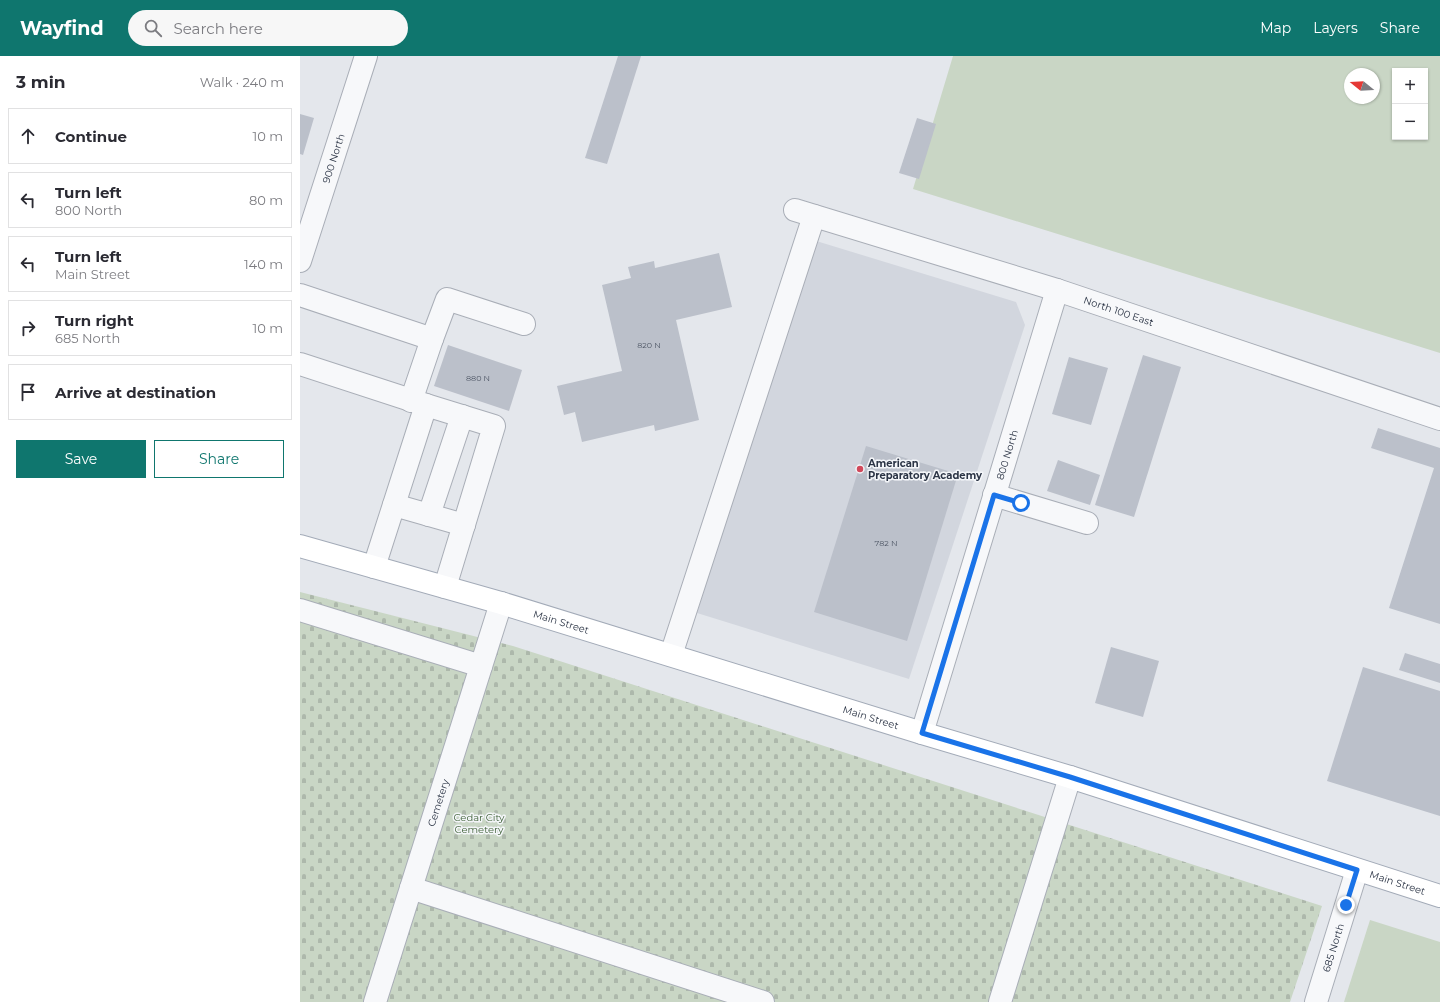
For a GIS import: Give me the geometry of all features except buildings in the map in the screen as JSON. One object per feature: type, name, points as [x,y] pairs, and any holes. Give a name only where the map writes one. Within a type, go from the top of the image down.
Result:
[{"type":"main road","name":"Main Street","points":[[300,546],[501,603],[922,733],[1070,777],[1440,896]]},
{"type":"street","name":"900 North","points":[[300,261],[366,56]]},
{"type":"street","name":"North 100 East","points":[[671,655],[804,213],[1056,290],[1440,419]]},
{"type":"street","name":"800 North","points":[[922,733],[1056,290]]},
{"type":"street","points":[[300,295],[432,339]]},
{"type":"street","points":[[374,567],[394,505],[419,403],[432,339],[447,299],[524,324]]},
{"type":"street","points":[[300,364],[494,426],[445,587]]},
{"type":"street","points":[[429,515],[462,416]]},
{"type":"street","points":[[994,495],[1087,523]]},
{"type":"street","points":[[394,505],[464,525]]},
{"type":"street","name":"Cemetery","points":[[375,1002],[501,603]]},
{"type":"street","points":[[300,610],[481,666]]},
{"type":"street","points":[[1000,1002],[1070,777]]},
{"type":"street","name":"685 North","points":[[1316,1002],[1357,870]]},
{"type":"street","points":[[411,888],[763,1002]]},
{"type":"shaded area","name":"American Preparatory Academy","points":[[813,240],[1016,302],[1025,325],[909,679],[697,613]]},
{"type":"green space","points":[[953,56],[1440,56],[1440,353],[913,189]]},
{"type":"green space","name":"Cedar City Cemetery","points":[[300,592],[513,646],[1322,906],[1290,1002],[300,1002]]},
{"type":"green space","points":[[1370,920],[1440,942],[1440,1002],[1344,1002]]},
{"type":"place","name":"American Preparatory Academy","points":[[860,469]]},
{"type":"route","points":[[1021,503],[994,495],[922,733],[1070,777],[1357,870],[1346,905]]}]
